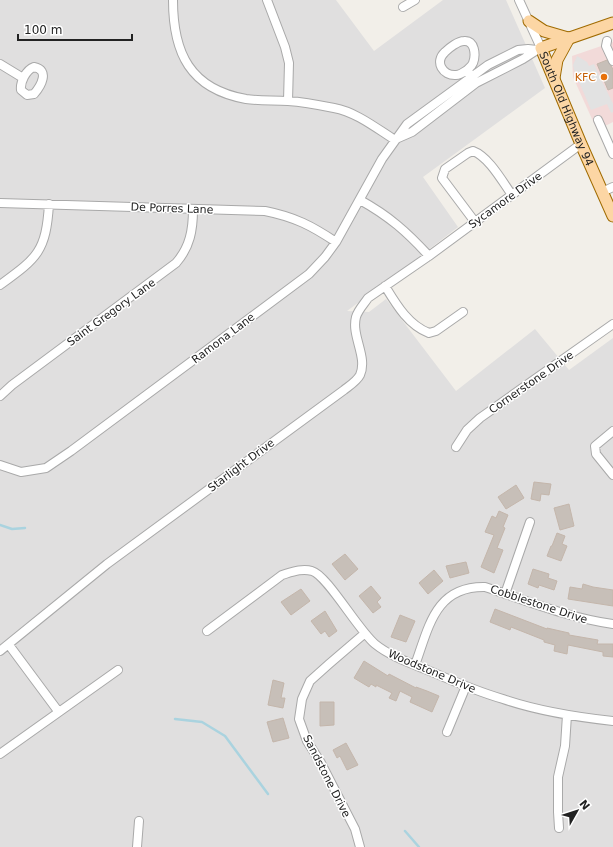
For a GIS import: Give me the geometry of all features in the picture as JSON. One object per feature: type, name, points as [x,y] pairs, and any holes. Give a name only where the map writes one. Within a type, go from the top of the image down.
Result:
[{"type":"main road","points":[[529,21],[544,31],[569,38]]},
{"type":"main road","points":[[539,49],[613,23]]},
{"type":"main road","points":[[554,78],[557,60],[569,38]]},
{"type":"main road","name":"South Old Highway 94","points":[[539,49],[554,78],[613,216]]},
{"type":"street","points":[[173,0],[173,17],[179,49],[184,59],[200,80],[218,91],[246,99],[288,101],[335,108],[350,114],[395,140]]},
{"type":"street","points":[[267,0],[285,47],[289,63],[288,101]]},
{"type":"street","points":[[403,6],[415,0]]},
{"type":"street","name":"South Old Highway 94","points":[[519,0],[529,21],[539,49]]},
{"type":"street","points":[[463,41],[472,45],[475,54],[472,76],[448,74],[440,65],[440,60],[445,52],[463,41]]},
{"type":"street","points":[[607,41],[606,46],[613,61]]},
{"type":"street","name":"Ramona Lane","points":[[0,465],[21,472],[46,468],[309,274],[325,257],[336,242],[382,159],[407,124],[472,76],[523,59],[539,49]]},
{"type":"street","points":[[0,64],[23,78]]},
{"type":"street","name":"Ramona Lane","points":[[395,140],[412,132],[432,117],[472,76]]},
{"type":"street","points":[[426,109],[432,117]]},
{"type":"street","points":[[598,120],[613,154]]},
{"type":"street","name":"Sycamore Drive","points":[[429,256],[581,144]]},
{"type":"street","points":[[475,222],[442,178],[445,170],[450,166],[468,153],[473,151],[479,153],[491,166],[512,195]]},
{"type":"street","points":[[602,192],[613,187]]},
{"type":"street","points":[[360,200],[381,212],[399,226],[429,256]]},
{"type":"street","name":"De Porres Lane","points":[[0,203],[265,211],[284,215],[304,222],[336,242]]},
{"type":"street","points":[[0,285],[20,271],[38,254],[45,237],[49,204]]},
{"type":"street","name":"Saint Gregory Lane","points":[[0,396],[12,385],[176,263],[183,255],[191,239],[193,209]]},
{"type":"street","name":"Starlight Drive","points":[[0,651],[106,564],[344,390],[359,377],[362,364],[355,327],[356,316],[368,298],[429,256]]},
{"type":"street","points":[[385,286],[398,307],[415,325],[429,333],[436,331],[463,312]]},
{"type":"street","name":"Cornerstone Drive","points":[[456,447],[467,430],[480,418],[613,324]]},
{"type":"street","points":[[612,435],[595,446],[596,454],[613,475]]},
{"type":"street","points":[[505,594],[530,522]]},
{"type":"street","name":"Woodstone Drive","points":[[207,631],[282,575],[294,571],[313,571],[320,575],[364,634],[389,653],[503,700],[567,715],[613,721]]},
{"type":"street","name":"Cobblestone Drive","points":[[415,665],[430,623],[437,610],[447,599],[458,591],[472,587],[485,587],[594,622],[613,624]]},
{"type":"street","name":"Sandstone Drive","points":[[360,847],[355,828],[321,763],[307,741],[299,719],[302,699],[310,681],[364,634]]},
{"type":"street","points":[[9,645],[58,711]]},
{"type":"street","points":[[0,754],[58,711],[118,670]]},
{"type":"street","points":[[447,732],[466,686]]},
{"type":"street","points":[[559,828],[558,777],[565,746],[567,715]]},
{"type":"street","points":[[137,847],[139,822]]},
{"type":"shaded area","points":[[0,0],[336,0],[374,51],[443,0],[506,0],[545,88],[423,177],[458,227],[347,311],[369,312],[386,299],[456,391],[535,329],[569,370],[613,338],[613,847],[0,847]]},
{"type":"shaded area","points":[[613,42],[613,122],[597,130],[573,77],[572,56]]},
{"type":"shaded area","points":[[577,56],[587,62],[589,66],[594,64],[613,104],[613,112],[611,113],[607,104],[591,110],[574,70],[573,65]]},
{"type":"building","points":[[607,60],[613,69],[613,88],[608,90],[597,64]]},
{"type":"building","points":[[534,482],[551,484],[549,495],[541,494],[540,501],[531,499]]},
{"type":"building","points":[[516,485],[524,498],[506,509],[498,497]]},
{"type":"building","points":[[569,504],[574,526],[560,530],[554,508]]},
{"type":"building","points":[[499,511],[508,515],[503,527],[505,528],[497,548],[503,550],[494,573],[481,567],[494,535],[485,532],[492,516],[496,518]]},
{"type":"building","points":[[557,533],[565,536],[562,544],[567,546],[561,561],[547,556]]},
{"type":"building","points":[[345,554],[358,569],[345,580],[332,564]]},
{"type":"building","points":[[466,562],[469,573],[450,578],[446,566]]},
{"type":"building","points":[[533,569],[549,574],[548,578],[557,581],[554,590],[539,585],[538,588],[528,584]]},
{"type":"building","points":[[434,570],[443,581],[428,594],[419,583]]},
{"type":"building","points":[[583,584],[613,590],[613,606],[568,599],[570,587],[582,589]]},
{"type":"building","points":[[371,586],[381,598],[377,602],[381,607],[373,613],[359,596]]},
{"type":"building","points":[[301,589],[310,601],[291,615],[281,602]]},
{"type":"building","points":[[495,609],[547,629],[569,633],[569,635],[598,640],[597,644],[613,644],[613,657],[603,656],[603,652],[568,645],[567,654],[554,651],[555,645],[544,642],[544,640],[511,627],[510,630],[490,622]]},
{"type":"building","points":[[325,611],[337,631],[329,637],[325,631],[321,634],[311,621]]},
{"type":"building","points":[[400,615],[415,621],[406,642],[391,637]]},
{"type":"building","points":[[364,661],[388,676],[389,674],[416,688],[439,696],[432,712],[410,702],[412,697],[400,691],[396,701],[389,698],[392,693],[376,685],[376,687],[371,684],[369,687],[354,678]]},
{"type":"building","points":[[273,680],[284,683],[281,698],[285,698],[283,708],[268,705]]},
{"type":"building","points":[[320,702],[334,702],[334,725],[320,726]]},
{"type":"building","points":[[283,718],[289,738],[273,742],[267,722]]},
{"type":"building","points":[[346,743],[358,765],[347,770],[340,756],[337,758],[333,750]]},
{"type":"waterway","points":[[0,525],[12,529],[25,528]]},
{"type":"waterway","points":[[175,719],[202,722],[225,736],[268,794]]},
{"type":"waterway","points":[[405,831],[419,847]]},
{"type":"place","name":"KFC","points":[[604,77]]}]
